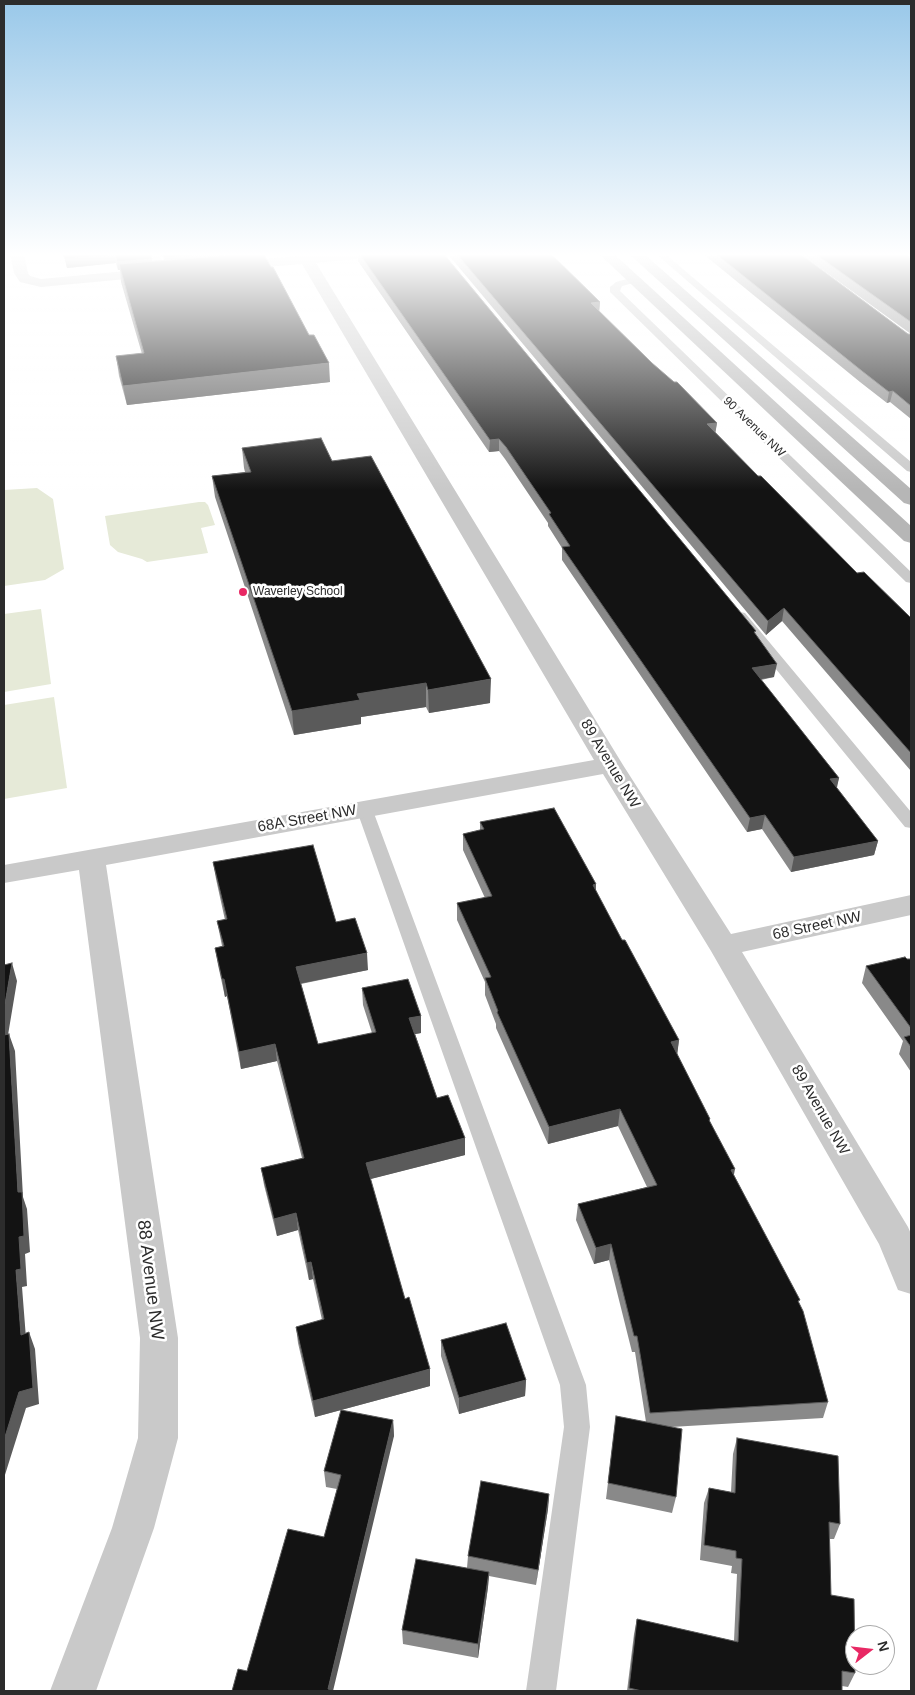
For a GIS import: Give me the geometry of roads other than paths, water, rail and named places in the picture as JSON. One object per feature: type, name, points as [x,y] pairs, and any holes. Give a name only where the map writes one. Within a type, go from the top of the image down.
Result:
[{"type":"main road","name":"90 Avenue NW","points":[[690,332],[911,537]]},
{"type":"main road","points":[[725,332],[911,499]]},
{"type":"street","name":"89 Avenue NW","points":[[351,332],[610,765],[723,946],[895,1238],[911,1278]]},
{"type":"street","name":"68A Street NW","points":[[4,874],[610,765]]},
{"type":"street","name":"88 Avenue NW","points":[[73,1691],[133,1528],[158,1438],[159,1338],[91,858]]},
{"type":"street","name":"68 Street NW","points":[[723,946],[911,905]]},
{"type":"lane","name":"90 Avenue NW","points":[[656,332],[911,579]]},
{"type":"lane","points":[[752,332],[911,468]]},
{"type":"lane","points":[[733,607],[911,823]]},
{"type":"lane","points":[[364,808],[573,1385],[577,1427],[541,1691]]},
{"type":"place","name":"Waverley School","points":[[243,592]]}]
